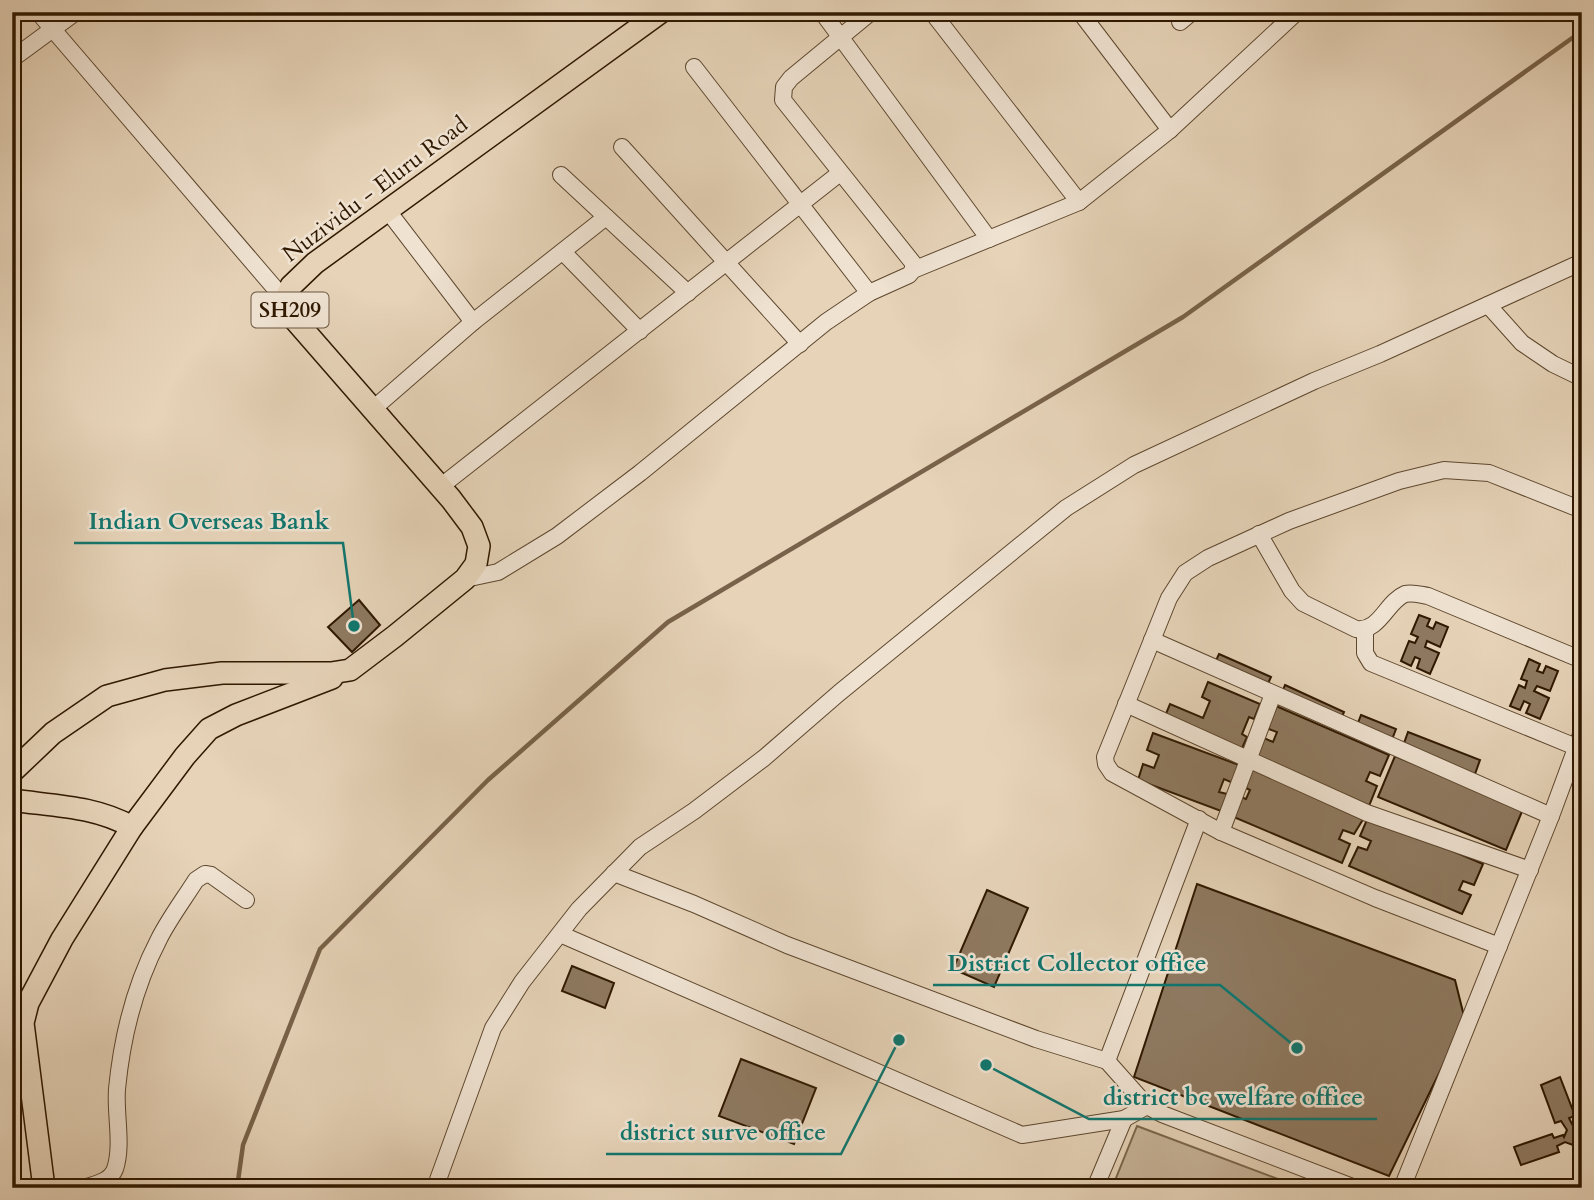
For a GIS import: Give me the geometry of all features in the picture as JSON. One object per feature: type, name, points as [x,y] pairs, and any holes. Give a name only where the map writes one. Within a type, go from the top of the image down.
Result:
[{"type":"main road","name":"Nuzividu - Eluru Road","points":[[44,1188],[23,1023],[28,1003],[42,973],[132,827],[185,756],[209,729],[236,715],[350,670],[465,579],[476,564],[479,546],[472,527],[295,320],[285,300],[291,286],[314,263],[661,12]]},
{"type":"main road","points":[[12,772],[53,733],[107,696],[165,680],[222,673],[331,673],[350,670]]},
{"type":"main road","points":[[12,800],[88,809],[113,816],[132,827]]},
{"type":"street","points":[[38,12],[285,300]]},
{"type":"street","points":[[12,59],[76,12]]},
{"type":"street","points":[[822,12],[989,239]]},
{"type":"street","points":[[871,12],[790,78],[782,93],[783,100],[913,263],[913,270]]},
{"type":"street","points":[[932,12],[1079,202]]},
{"type":"street","points":[[1080,12],[1170,130]]},
{"type":"street","points":[[465,579],[498,572],[558,536],[826,322],[869,293],[909,275],[913,270],[1079,202],[1170,130],[1297,12]]},
{"type":"street","points":[[694,67],[869,293]]},
{"type":"street","points":[[622,147],[800,344]]},
{"type":"street","points":[[440,487],[840,173]]},
{"type":"street","points":[[561,175],[688,293]]},
{"type":"street","points":[[388,211],[473,322]]},
{"type":"street","points":[[373,409],[473,322],[606,217]]},
{"type":"street","points":[[563,252],[640,331]]},
{"type":"street","points":[[435,1188],[494,1028],[522,982],[579,909],[640,847],[694,811],[764,758],[1066,508],[1134,465],[1314,381],[1582,262]]},
{"type":"street","points":[[1488,305],[1522,344],[1553,364],[1582,378]]},
{"type":"street","points":[[1499,946],[1375,898],[1221,832],[1112,773],[1105,757],[1169,598],[1185,573],[1208,558],[1289,521],[1399,481],[1444,470],[1489,473],[1582,510]]},
{"type":"street","points":[[1259,534],[1292,591],[1303,603],[1356,629],[1365,630]]},
{"type":"street","points":[[1402,1188],[1530,870],[1579,740],[1371,663],[1365,653],[1365,630],[1405,594],[1415,593],[1582,660]]},
{"type":"street","points":[[1152,640],[1551,816]]},
{"type":"street","points":[[1221,832],[1273,694]]},
{"type":"street","points":[[1126,704],[1367,813],[1530,870]]},
{"type":"street","points":[[1107,1061],[1199,819]]},
{"type":"street","points":[[614,873],[694,904],[787,945],[1036,1039],[1107,1061],[1147,1106],[1162,1114],[1354,1188]]},
{"type":"street","points":[[84,1188],[105,1181],[115,1169],[117,1090],[124,1045],[134,999],[160,936],[197,880],[205,874],[211,875],[246,900]]},
{"type":"street","points":[[560,934],[1022,1135],[1124,1119],[1147,1106]]},
{"type":"street","points":[[1095,1188],[1124,1119]]},
{"type":"shaded area","points":[[1137,1126],[1302,1188],[1112,1188]]},
{"type":"building","points":[[359,600],[380,625],[352,652],[328,627]]},
{"type":"building","points":[[1419,615],[1430,619],[1427,626],[1433,629],[1436,622],[1448,627],[1440,647],[1427,641],[1425,647],[1439,653],[1430,674],[1417,668],[1420,659],[1415,657],[1411,666],[1401,661],[1409,641],[1415,643],[1418,637],[1411,634]]},
{"type":"building","points":[[1219,654],[1271,677],[1264,692],[1212,669]]},
{"type":"building","points":[[1529,659],[1540,664],[1537,671],[1543,673],[1546,666],[1558,671],[1550,691],[1537,686],[1534,691],[1549,698],[1540,719],[1526,713],[1530,704],[1524,701],[1520,710],[1510,706],[1519,685],[1525,688],[1527,681],[1521,679]]},
{"type":"building","points":[[1208,682],[1260,704],[1254,719],[1249,717],[1242,734],[1247,737],[1240,753],[1163,721],[1170,704],[1203,718],[1210,701],[1202,697]]},
{"type":"building","points":[[1285,685],[1344,712],[1339,724],[1280,698]]},
{"type":"building","points":[[1276,706],[1389,755],[1380,776],[1370,772],[1366,781],[1377,786],[1369,806],[1256,757],[1264,738],[1273,742],[1277,732],[1266,728]]},
{"type":"building","points":[[1361,715],[1396,729],[1391,742],[1356,728]]},
{"type":"building","points":[[1408,732],[1480,760],[1475,774],[1403,746]]},
{"type":"building","points":[[1153,733],[1239,765],[1233,783],[1224,779],[1219,792],[1227,794],[1221,811],[1138,780],[1143,764],[1154,768],[1159,755],[1147,750]]},
{"type":"building","points":[[1395,756],[1523,809],[1506,850],[1378,797]]},
{"type":"building","points":[[1249,764],[1367,813],[1354,834],[1343,830],[1339,839],[1350,844],[1342,863],[1229,815],[1238,796],[1246,799],[1250,790],[1240,785]]},
{"type":"building","points":[[1369,815],[1483,864],[1474,885],[1463,881],[1459,890],[1471,895],[1462,914],[1349,866],[1358,847],[1367,850],[1371,841],[1360,836]]},
{"type":"building","points":[[1197,884],[1455,980],[1465,1020],[1389,1176],[1134,1077]]},
{"type":"building","points":[[987,890],[1028,908],[994,987],[953,969]]},
{"type":"building","points":[[572,966],[614,983],[605,1008],[562,991]]},
{"type":"building","points":[[741,1059],[816,1088],[794,1144],[719,1116]]},
{"type":"building","points":[[1560,1077],[1575,1116],[1569,1118],[1573,1126],[1582,1129],[1582,1181],[1573,1159],[1579,1156],[1576,1146],[1565,1142],[1557,1146],[1559,1152],[1521,1165],[1514,1147],[1552,1134],[1554,1138],[1564,1137],[1567,1130],[1561,1121],[1555,1123],[1541,1085]]},
{"type":"waterway","points":[[237,1188],[243,1145],[320,949],[488,780],[668,622],[1183,317],[1582,31]]},
{"type":"place","name":"Indian Overseas Bank","points":[[354,626]]},
{"type":"place","name":"district surve office","points":[[899,1040]]},
{"type":"place","name":"District Collector office","points":[[1297,1048]]},
{"type":"place","name":"district bc welfare office","points":[[986,1065]]}]
